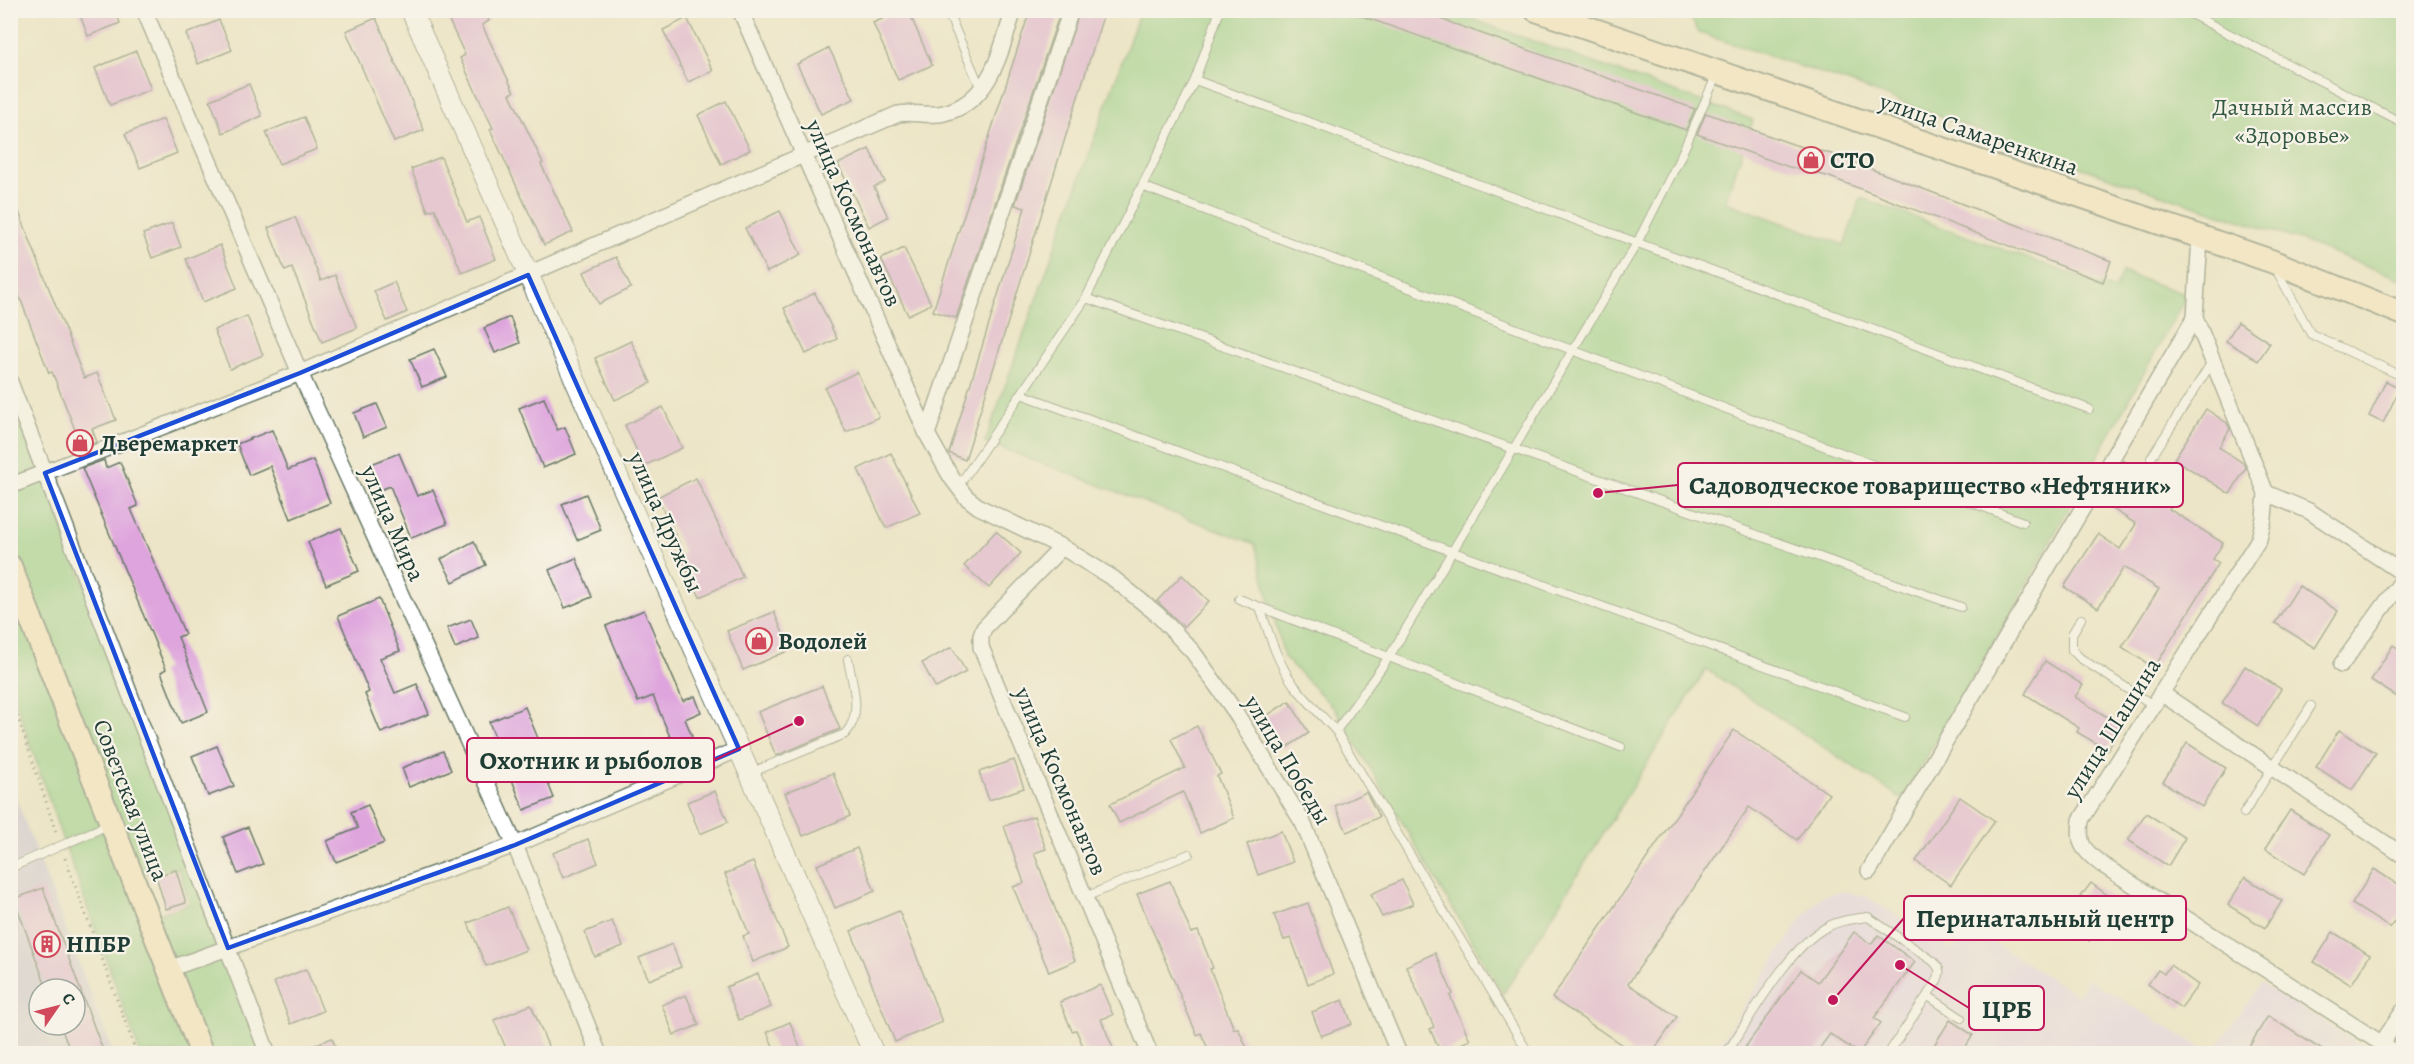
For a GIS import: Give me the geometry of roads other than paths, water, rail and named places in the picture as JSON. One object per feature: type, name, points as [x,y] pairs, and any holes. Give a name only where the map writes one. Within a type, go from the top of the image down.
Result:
[{"type":"main road","name":"улица Самаренкина","points":[[1536,10],[1717,74],[2271,261],[2403,314]]},
{"type":"main road","name":"Советская улица","points":[[10,566],[201,1053]]},
{"type":"street","name":"улица Мира","points":[[144,10],[300,373],[515,845],[599,1053]]},
{"type":"street","name":"улица Дружбы","points":[[411,10],[874,1053]]},
{"type":"street","name":"улица Космонавтов","points":[[740,10],[927,435],[957,488]]},
{"type":"street","points":[[10,486],[300,373],[898,114],[922,115],[955,109],[982,90],[992,75],[1014,10]]},
{"type":"street","points":[[927,435],[1071,10]]},
{"type":"street","points":[[1869,871],[2195,317],[2200,238]]},
{"type":"street","name":"улица Шашина","points":[[2195,317],[2266,493],[2264,518],[2259,539],[2081,820],[2079,837],[2085,851],[2101,864],[2398,1053]]},
{"type":"street","points":[[10,382],[268,1053]]},
{"type":"street","name":"улица Победы","points":[[957,488],[979,507],[1062,547],[1114,579],[1157,614],[1193,652],[1234,710],[1303,823],[1399,1053]]},
{"type":"street","points":[[2266,493],[2309,511],[2403,574]]},
{"type":"street","name":"улица Космонавтов","points":[[1062,547],[984,628],[981,647],[1150,1053]]},
{"type":"street","points":[[2341,665],[2403,578]]},
{"type":"street","points":[[2157,699],[2272,768],[2403,856]]},
{"type":"street","points":[[169,969],[515,845],[739,749]]},
{"type":"street","points":[[2382,1043],[2403,1010]]},
{"type":"lane","points":[[947,10],[982,90]]},
{"type":"lane","points":[[957,488],[1086,298],[1195,80],[1220,10]]},
{"type":"lane","points":[[2183,10],[2403,124]]},
{"type":"lane","points":[[1336,731],[1389,657],[1637,243],[1680,158],[1717,74]]},
{"type":"lane","points":[[1195,80],[2089,409]]},
{"type":"lane","points":[[1142,186],[2023,522]]},
{"type":"lane","points":[[2271,261],[2311,334],[2403,377]]},
{"type":"lane","points":[[1086,298],[1961,607]]},
{"type":"lane","points":[[2151,458],[2213,360]]},
{"type":"lane","points":[[1021,394],[1905,717]]},
{"type":"lane","points":[[1239,599],[1621,747]]},
{"type":"lane","points":[[1260,607],[1274,648],[1294,685],[1336,731],[1529,1053]]},
{"type":"lane","points":[[2081,619],[2072,634],[2072,650],[2080,658],[2157,699]]},
{"type":"lane","points":[[749,773],[844,734],[851,727],[856,712],[848,659]]},
{"type":"lane","points":[[2244,813],[2311,706]]},
{"type":"lane","points":[[10,868],[112,824]]},
{"type":"lane","points":[[1085,897],[1189,854]]},
{"type":"lane","points":[[1726,1053],[1787,963],[1806,941],[1827,927],[1846,920],[1868,917],[1938,967],[1940,973],[1928,996],[1888,1053]]},
{"type":"lane","points":[[1928,996],[1961,1018]]},
{"type":"place","name":"СТО","points":[[1811,160]]},
{"type":"place","name":"Дверемаркет","points":[[80,443]]},
{"type":"place","name":"Садоводческое товарищество «Нефтяник»","points":[[1598,493]]},
{"type":"place","name":"Водолей","points":[[759,641]]},
{"type":"place","name":"Охотник и рыболов","points":[[799,721]]},
{"type":"place","name":"НПБР","points":[[47,944]]},
{"type":"place","name":"ЦРБ","points":[[1900,965]]},
{"type":"place","name":"Перинатальный центр","points":[[1833,1000]]},
{"type":"park label","name":"Дачный массив «Здоровье»","points":[[2292,121]]}]
